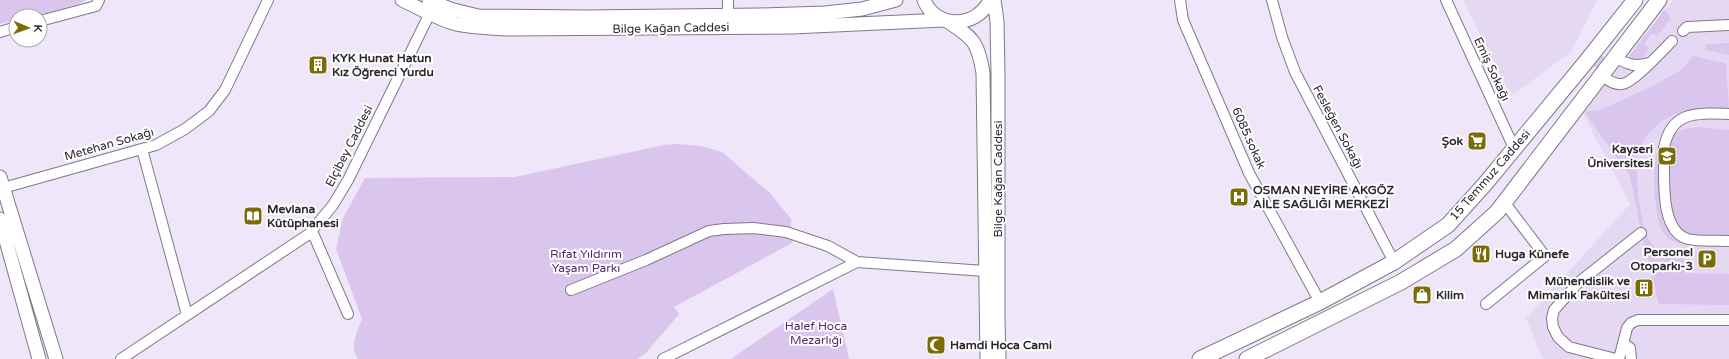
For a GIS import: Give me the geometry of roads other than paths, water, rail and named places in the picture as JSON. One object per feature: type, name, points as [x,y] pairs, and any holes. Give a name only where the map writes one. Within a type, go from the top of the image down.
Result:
[{"type":"main road","name":"15 Temmuz Caddesi","points":[[1200,359],[1320,302],[1394,262],[1448,225],[1485,184],[1600,45],[1635,0]]},
{"type":"main road","name":"15 Temmuz Caddesi","points":[[1247,359],[1401,282],[1456,249],[1497,212],[1602,76],[1658,0]]},
{"type":"main road","points":[[1600,45],[1615,58]]},
{"type":"main road","points":[[1585,63],[1602,76]]},
{"type":"street","points":[[48,19],[96,6],[99,0]]},
{"type":"street","name":"Metehan Sokağı","points":[[2,183],[156,145],[185,129],[203,116],[217,101],[232,78],[268,0]]},
{"type":"street","name":"Bilge Kağan Caddesi","points":[[402,0],[444,20],[467,26],[508,29],[792,27],[946,20],[970,36],[978,49],[981,62],[983,87],[987,359]]},
{"type":"street","name":"Bilge Kağan Caddesi","points":[[429,0],[450,4],[465,13],[492,17],[728,16],[843,11],[862,9],[896,0]]},
{"type":"street","points":[[728,0],[728,16]]},
{"type":"street","points":[[924,0],[931,11],[946,20],[956,22],[974,18],[982,12],[990,0]]},
{"type":"street","name":"Bilge Kağan Caddesi","points":[[994,0],[997,38],[998,321],[1000,359]]},
{"type":"street","name":"6085.sokak","points":[[1180,0],[1183,20],[1249,173],[1320,302]]},
{"type":"street","name":"Fesleğen Sokağı","points":[[1272,0],[1282,37],[1295,72],[1394,262]]},
{"type":"street","name":"Emiş Sokağı","points":[[1446,0],[1514,148]]},
{"type":"street","name":"Elçibey Caddesi","points":[[120,359],[312,231],[333,205],[348,180],[430,14]]},
{"type":"street","points":[[1683,31],[1687,27],[1729,25]]},
{"type":"street","points":[[1602,76],[1613,83],[1626,83],[1634,78],[1672,41]]},
{"type":"street","points":[[1615,58],[1630,65],[1637,66],[1649,63]]},
{"type":"street","points":[[1729,114],[1698,113],[1686,117],[1672,129],[1664,148],[1666,212],[1670,224],[1678,233],[1688,239],[1729,241]]},
{"type":"street","points":[[142,149],[187,315]]},
{"type":"street","points":[[2,183],[56,359]]},
{"type":"street","points":[[1486,304],[1545,256],[1504,202]]},
{"type":"street","points":[[0,219],[39,359]]},
{"type":"street","points":[[571,290],[646,260],[709,231],[724,229],[754,228],[786,232],[828,246],[858,262],[985,271]]},
{"type":"street","points":[[312,231],[348,314]]},
{"type":"street","points":[[1641,233],[1578,283],[1554,310],[1552,318],[1553,327],[1558,337],[1569,347],[1618,359],[1628,328],[1631,323],[1638,320],[1729,320]]},
{"type":"street","points":[[663,359],[858,262]]},
{"type":"street","points":[[1623,343],[1630,348],[1631,359]]},
{"type":"place","name":"KYK Hunat Hatun Kız Öğrenci Yurdu","points":[[318,65]]},
{"type":"place","name":"Şok","points":[[1477,141]]},
{"type":"place","name":"Kayseri Üniversitesi","points":[[1667,156]]},
{"type":"place","name":"OSMAN NEYİRE AKGÖZ AİLE SAĞLIĞI MERKEZİ","points":[[1239,197]]},
{"type":"place","name":"Mevlana Kütüphanesi","points":[[253,216]]},
{"type":"place","name":"Huga Künefe","points":[[1481,254]]},
{"type":"place","name":"Personel Otoparkı-3","points":[[1707,259]]},
{"type":"place","name":"Mühendislik ve Mimarlık Fakültesi","points":[[1644,288]]},
{"type":"place","name":"Kilim","points":[[1422,295]]},
{"type":"place","name":"Hamdi Hoca Cami","points":[[936,345]]},
{"type":"park label","name":"Rıfat Yıldırım Yaşam Parkı","points":[[586,261]]},
{"type":"park label","name":"Halef Hoca Mezarlığı","points":[[816,333]]}]
